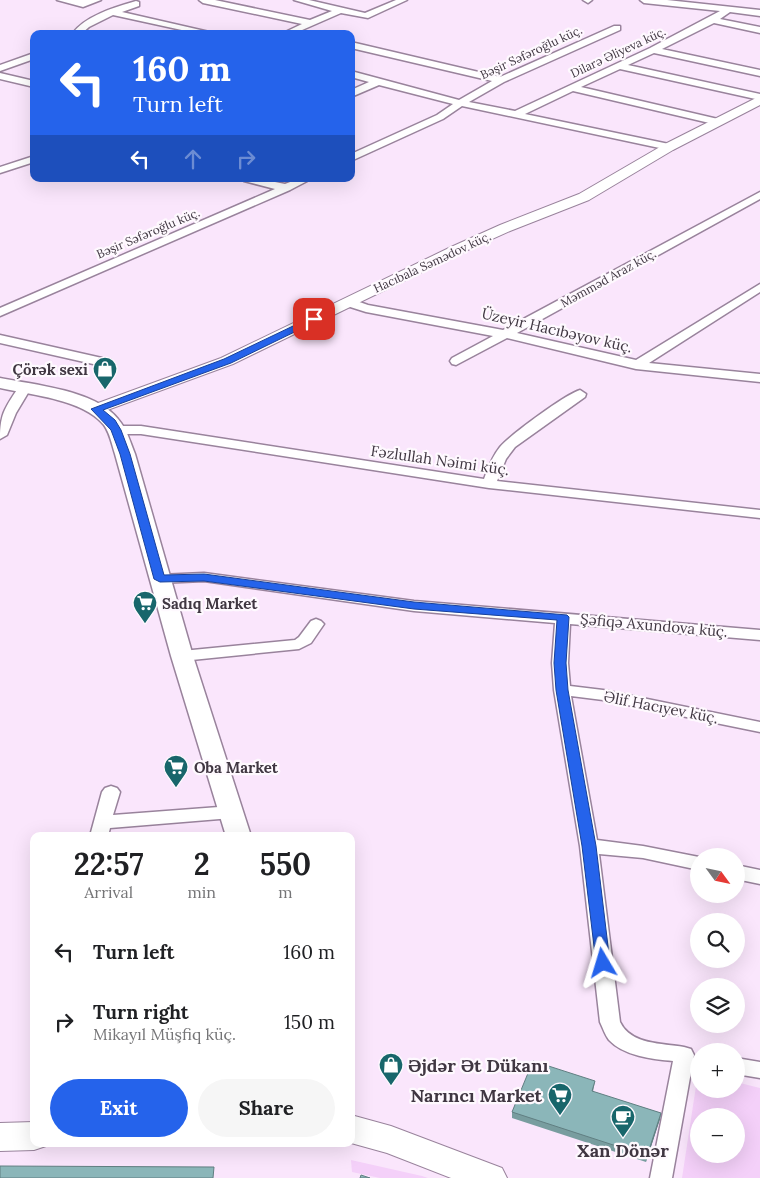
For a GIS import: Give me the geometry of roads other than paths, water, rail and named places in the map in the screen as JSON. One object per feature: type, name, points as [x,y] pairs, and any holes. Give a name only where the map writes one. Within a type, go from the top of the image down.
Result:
[{"type":"main road","points":[[0,383],[70,399],[96,409],[111,422],[116,430],[125,454],[182,656],[238,832]]},
{"type":"main road","points":[[355,1130],[391,1140],[490,1178]]},
{"type":"main road","points":[[0,1137],[30,1136]]},
{"type":"street","points":[[61,0],[83,4],[97,0]]},
{"type":"street","points":[[203,0],[311,23]]},
{"type":"street","points":[[298,0],[358,15],[372,14],[403,0]]},
{"type":"street","points":[[644,0],[667,1],[757,13],[756,0]]},
{"type":"street","points":[[78,30],[136,4]]},
{"type":"street","name":"Dilarə Əliyeva küç.","points":[[517,114],[653,50],[713,20],[729,9]]},
{"type":"street","points":[[296,30],[340,10]]},
{"type":"street","points":[[114,13],[195,30]]},
{"type":"street","points":[[713,20],[760,30]]},
{"type":"street","name":"Bəşir Səfəroğlu küç.","points":[[355,156],[423,126],[501,80],[617,28]]},
{"type":"street","points":[[355,46],[501,80]]},
{"type":"street","points":[[653,50],[760,73]]},
{"type":"street","points":[[0,68],[30,57]]},
{"type":"street","points":[[620,66],[760,99]]},
{"type":"street","points":[[355,75],[462,103],[669,147]]},
{"type":"street","points":[[0,76],[30,83]]},
{"type":"street","points":[[355,92],[377,82]]},
{"type":"street","points":[[571,88],[718,122]]},
{"type":"street","name":"Hacıbala Səmədov küç.","points":[[96,409],[228,361],[505,228],[584,197],[669,147],[760,99]]},
{"type":"street","points":[[0,170],[30,160]]},
{"type":"street","points":[[0,164],[17,165]]},
{"type":"street","points":[[261,182],[286,188]]},
{"type":"street","name":"Bəşir Səfəroğlu küç.","points":[[0,312],[299,182]]},
{"type":"street","name":"Məmməd Araz küç.","points":[[456,361],[760,195]]},
{"type":"street","points":[[636,365],[760,287]]},
{"type":"street","name":"Üzeyir Hacıbəyov küç.","points":[[348,302],[366,308],[507,334],[636,365],[760,378]]},
{"type":"street","points":[[0,339],[102,362]]},
{"type":"street","points":[[0,435],[9,412],[25,388]]},
{"type":"street","points":[[489,484],[496,465],[514,441],[580,394]]},
{"type":"street","name":"Fəzlullah Nəimi küç.","points":[[116,430],[141,430],[489,484],[760,514]]},
{"type":"street","name":"Şəfiqə Axundova küç.","points":[[160,579],[204,577],[414,606],[760,635]]},
{"type":"street","points":[[563,617],[560,663],[562,690],[589,846],[610,1022],[616,1033],[626,1042],[637,1046],[690,1056]]},
{"type":"street","points":[[182,656],[299,644],[305,640],[316,624]]},
{"type":"street","name":"Əlif Hacıyev küç.","points":[[562,690],[602,695],[760,727]]},
{"type":"street","points":[[111,792],[100,829],[232,812]]},
{"type":"street","points":[[589,846],[643,852],[690,862]]},
{"type":"street","points":[[745,874],[760,877]]},
{"type":"street","points":[[661,1178],[690,1064]]},
{"type":"street","points":[[745,1068],[760,1070]]},
{"type":"place","name":"Çörək sexi","points":[[105,390]]},
{"type":"place","name":"Sadıq Market","points":[[145,624]]},
{"type":"place","name":"Oba Market","points":[[176,788]]},
{"type":"place","name":"Əjdər Ət Dükanı","points":[[391,1086]]},
{"type":"place","name":"Narıncı Market","points":[[560,1116]]},
{"type":"place","name":"Xan Dönər","points":[[623,1138]]}]
